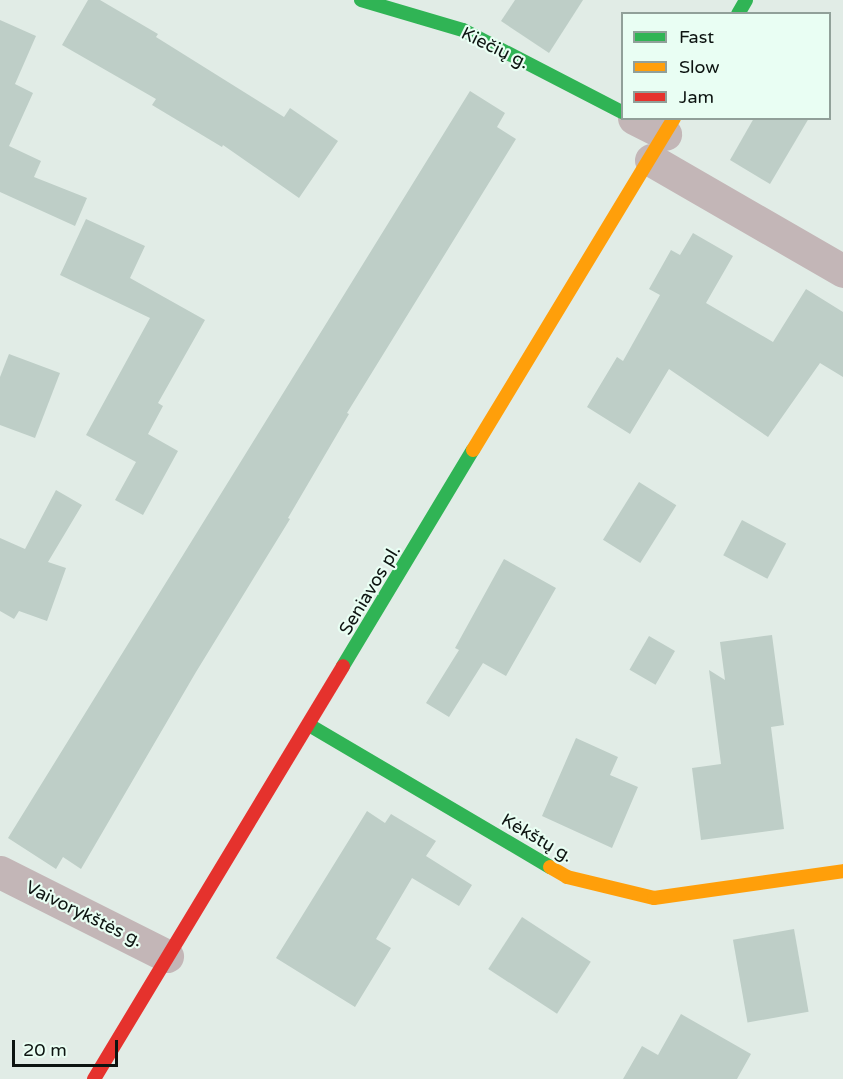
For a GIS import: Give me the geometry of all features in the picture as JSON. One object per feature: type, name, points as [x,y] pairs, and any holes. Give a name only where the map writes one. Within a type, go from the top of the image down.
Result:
[{"type":"street","name":"Kiečių g.","points":[[362,0],[463,30],[621,111]]},
{"type":"street","points":[[637,120],[843,271]]},
{"type":"street","name":"Seniavos pl.","points":[[94,1079],[663,138]]},
{"type":"street","name":"Kėkštų g.","points":[[309,725],[567,877],[654,898],[843,871]]},
{"type":"street","name":"Vaivorykštės g.","points":[[0,872],[167,956]]},
{"type":"building","points":[[88,0],[100,0],[158,34],[156,37],[284,117],[290,108],[338,141],[299,198],[223,145],[222,147],[152,105],[156,99],[62,45]]},
{"type":"building","points":[[515,0],[583,0],[549,53],[501,21]]},
{"type":"building","points":[[0,20],[36,36],[15,84],[33,93],[9,146],[41,161],[34,177],[87,198],[75,226],[0,192]]},
{"type":"building","points":[[470,91],[505,113],[497,127],[516,139],[347,413],[349,414],[288,518],[290,519],[196,672],[81,869],[63,857],[56,869],[8,838]]},
{"type":"building","points":[[753,120],[808,120],[770,184],[730,160]]},
{"type":"building","points":[[86,219],[145,246],[130,278],[205,320],[158,403],[163,406],[148,434],[178,451],[143,515],[115,500],[136,462],[86,435],[150,318],[60,275]]},
{"type":"building","points":[[693,233],[733,256],[706,303],[773,342],[806,289],[843,312],[843,377],[820,363],[768,437],[669,369],[630,434],[587,407],[617,357],[623,361],[660,295],[649,289],[671,250],[680,255]]},
{"type":"building","points":[[9,354],[60,373],[35,438],[0,425],[0,377]]},
{"type":"building","points":[[639,482],[676,505],[640,563],[603,540]]},
{"type":"building","points":[[56,490],[82,505],[48,562],[66,568],[47,621],[19,611],[14,619],[0,611],[0,538],[25,549]]},
{"type":"building","points":[[742,520],[786,543],[767,579],[723,555]]},
{"type":"building","points":[[504,559],[556,588],[506,676],[483,663],[449,717],[426,703],[459,650],[455,648]]},
{"type":"building","points":[[772,635],[784,725],[771,727],[784,829],[701,840],[692,768],[721,764],[709,670],[725,680],[720,642]]},
{"type":"building","points":[[649,636],[675,651],[655,685],[630,670]]},
{"type":"building","points":[[576,738],[618,757],[610,775],[638,787],[612,848],[542,816]]},
{"type":"building","points":[[367,811],[385,823],[391,814],[436,841],[426,856],[472,885],[459,906],[412,878],[376,939],[391,948],[355,1007],[276,958]]},
{"type":"building","points":[[522,917],[591,962],[557,1014],[488,969]]},
{"type":"building","points":[[794,929],[809,1012],[748,1022],[733,940]]},
{"type":"building","points":[[681,1014],[751,1054],[737,1079],[623,1079],[642,1046],[658,1055]]},
{"type":"traffic: fast","points":[[361,0],[463,30],[621,111]]},
{"type":"traffic: fast","points":[[739,12],[746,0]]},
{"type":"traffic: fast","points":[[343,666],[473,450]]},
{"type":"traffic: fast","points":[[309,725],[550,867]]},
{"type":"traffic: slow","points":[[473,450],[673,120]]},
{"type":"traffic: slow","points":[[550,867],[567,877],[654,898],[843,871]]},
{"type":"traffic: jam","points":[[94,1079],[343,666]]}]
